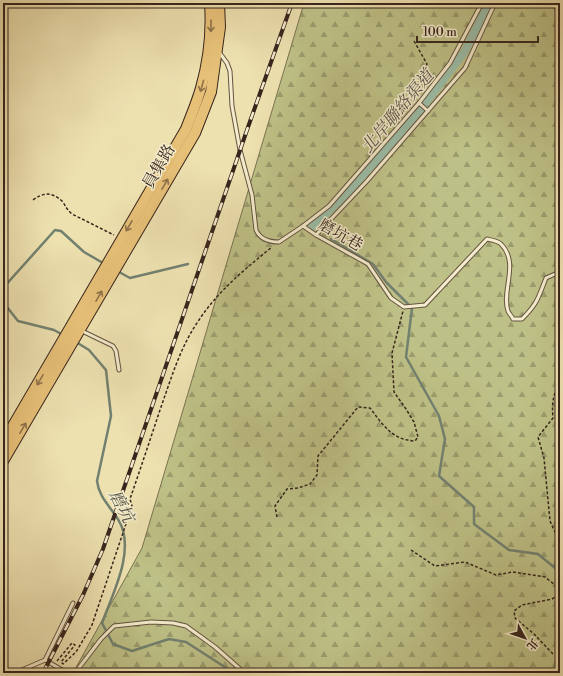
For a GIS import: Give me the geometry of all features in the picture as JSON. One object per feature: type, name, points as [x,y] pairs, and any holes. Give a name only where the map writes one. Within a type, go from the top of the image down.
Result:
[{"type":"main road","name":"員集路","points":[[76,328],[121,240],[186,129],[201,90],[206,71],[212,27],[210,3]]},
{"type":"main road","name":"員集路","points":[[76,328],[195,134],[211,92],[220,27],[219,3]]},
{"type":"main road","points":[[3,443],[76,328]]},
{"type":"main road","points":[[3,462],[63,349]]},
{"type":"lane","points":[[303,226],[329,206],[419,103],[450,63],[482,3]]},
{"type":"lane","points":[[316,235],[367,181],[464,68],[495,3]]},
{"type":"lane","points":[[217,51],[227,63],[230,71],[232,106],[240,150],[252,195],[256,230],[258,234],[266,240],[278,242]]},
{"type":"lane","points":[[419,103],[428,111]]},
{"type":"lane","name":"磨坑巷","points":[[278,242],[303,226],[316,235],[368,264],[391,298],[405,307]]},
{"type":"lane","points":[[405,307],[425,305],[487,239],[500,244],[508,256],[510,267],[507,299],[508,310],[513,319],[522,319],[531,310],[538,301],[546,278],[555,274],[560,279]]},
{"type":"lane","points":[[560,297],[560,313]]},
{"type":"lane","points":[[76,328],[113,346],[116,351],[119,370]]},
{"type":"lane","points":[[15,673],[45,660],[73,603]]},
{"type":"lane","points":[[75,673],[101,639],[114,626],[151,622],[174,623],[186,626],[240,669]]},
{"type":"lane","points":[[45,660],[70,673]]},
{"type":"path","points":[[414,41],[427,64],[419,83],[417,94],[419,103]]},
{"type":"path","points":[[33,200],[43,194],[50,194],[62,202],[66,209],[72,214],[121,240]]},
{"type":"path","points":[[54,665],[72,643],[75,645],[61,662],[63,664],[76,652],[92,625],[132,506],[130,500],[174,367],[185,343],[199,320],[214,300],[244,270],[278,242]]},
{"type":"path","points":[[277,517],[275,506],[287,489],[298,488],[310,484],[317,475],[318,456],[358,407],[370,408],[385,428],[405,440],[415,440],[418,437],[414,422],[394,392],[392,353],[405,307]]},
{"type":"path","points":[[560,384],[555,390],[552,403],[553,418],[538,437],[544,458],[550,521],[560,543]]},
{"type":"path","points":[[411,550],[435,566],[465,562],[496,575],[513,572],[545,577],[560,589]]},
{"type":"path","points":[[553,654],[534,634],[515,618],[514,611],[522,604],[552,599],[560,594]]},
{"type":"green space","points":[[304,3],[560,3],[560,673],[73,673],[142,548]]},
{"type":"waterway","name":"北岸聯絡渠道","points":[[312,227],[341,200],[418,113],[465,51],[489,3]]},
{"type":"waterway","points":[[552,3],[560,17]]},
{"type":"waterway","points":[[3,288],[55,230],[61,231],[84,252],[103,263]]},
{"type":"waterway","points":[[331,239],[373,264],[386,282],[412,308],[406,357],[439,416],[445,439],[439,476],[474,507],[474,524],[509,550],[538,554],[560,572]]},
{"type":"waterway","points":[[119,272],[130,278],[188,264]]},
{"type":"waterway","name":"磨坑","points":[[3,302],[18,321],[54,330],[63,335]]},
{"type":"waterway","name":"磨坑","points":[[76,342],[89,350],[106,370],[111,416],[97,481],[100,492],[119,521],[124,533],[124,559],[121,572],[102,623],[113,644],[132,651],[169,639],[186,642],[234,673]]},
{"type":"railway","points":[[43,673],[83,595],[103,549],[292,3]]}]
